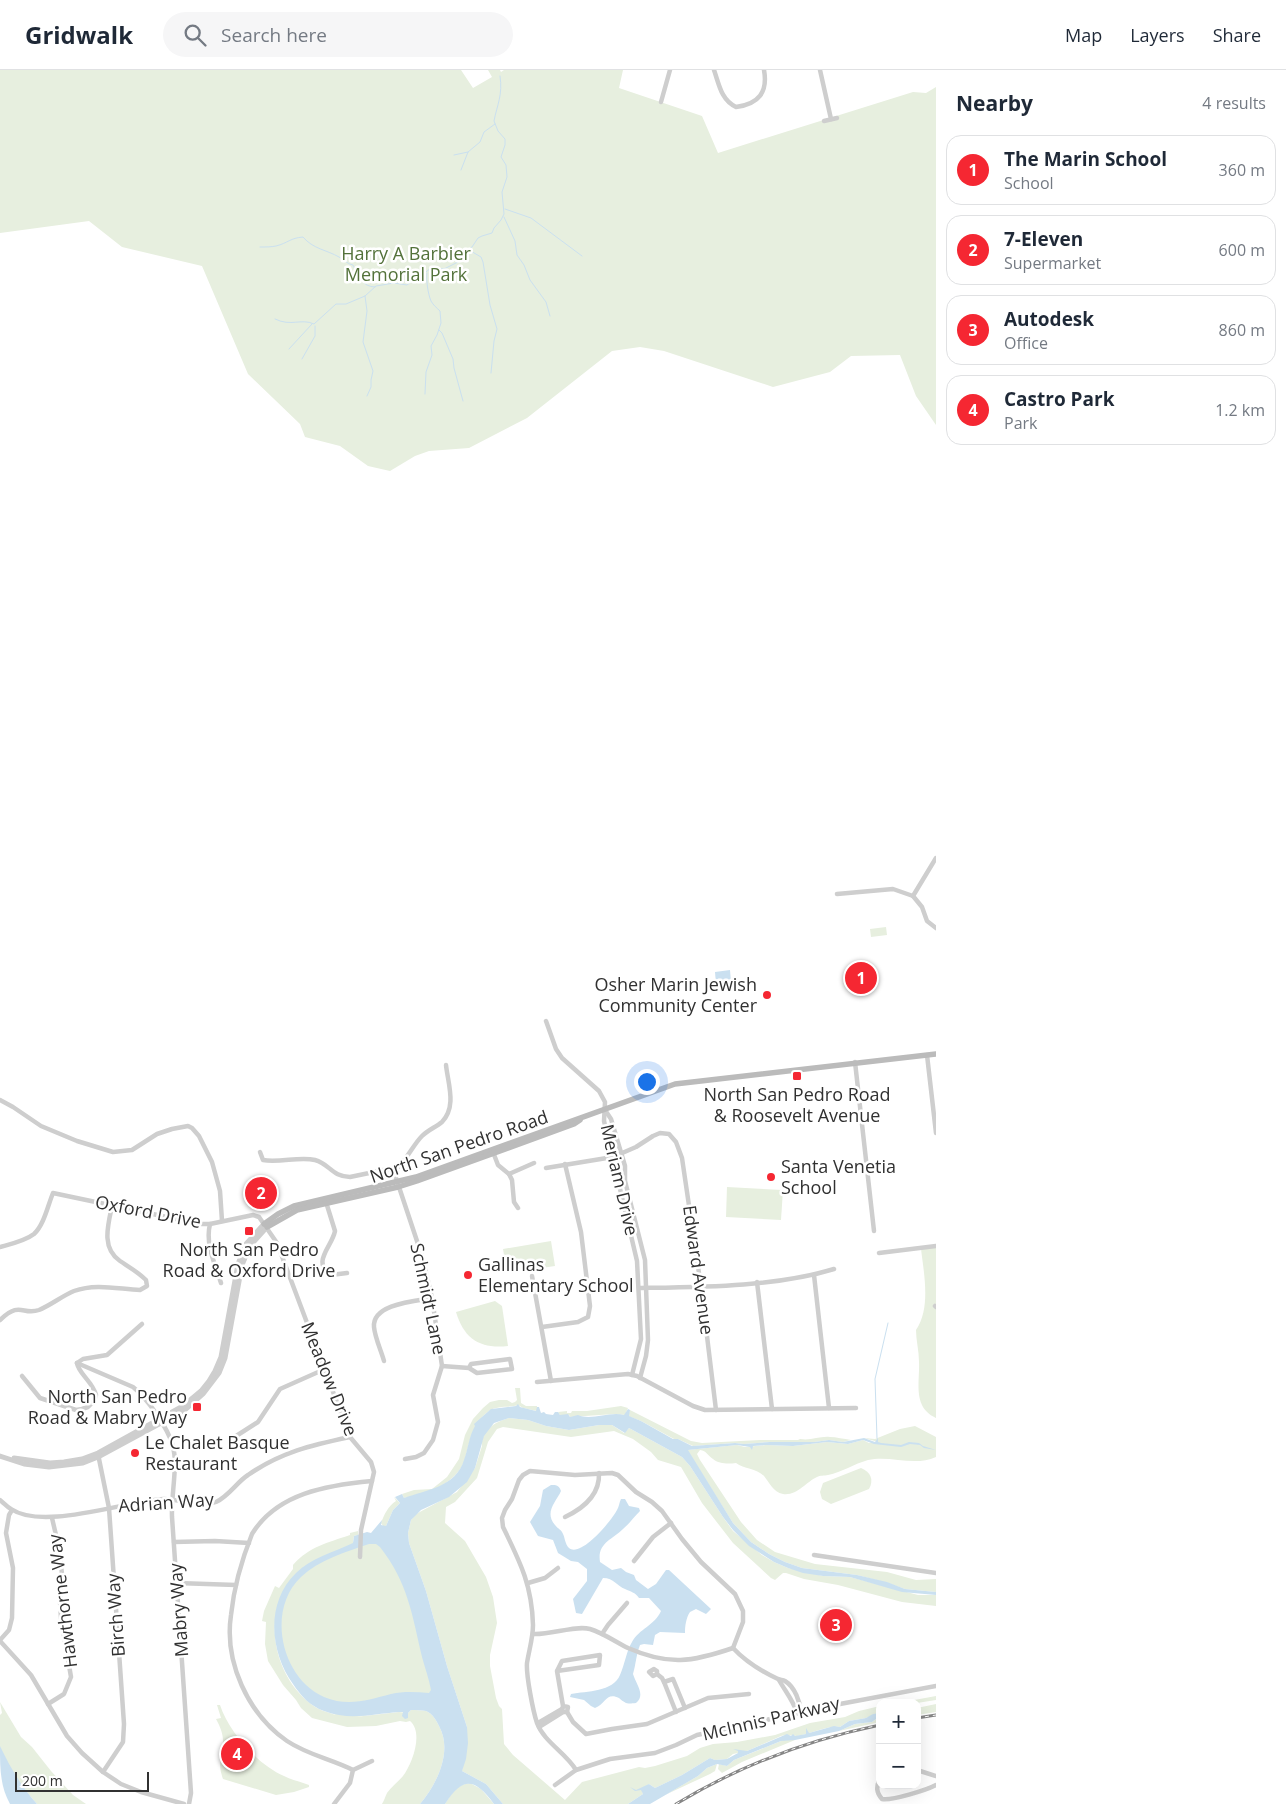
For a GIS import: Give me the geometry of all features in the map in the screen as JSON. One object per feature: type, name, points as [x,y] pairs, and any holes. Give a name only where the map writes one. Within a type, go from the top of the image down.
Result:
[{"type":"main road","name":"North San Pedro Road","points":[[265,1226],[278,1214],[294,1206],[325,1201],[398,1184],[675,1084],[936,1054]]},
{"type":"street","points":[[661,102],[670,70]]},
{"type":"street","points":[[714,70],[726,101],[736,107],[745,106],[759,97],[765,88],[764,70]]},
{"type":"street","points":[[820,70],[831,119]]},
{"type":"street","points":[[824,121],[837,118]]},
{"type":"street","points":[[913,896],[936,858]]},
{"type":"street","points":[[838,894],[893,890],[913,896],[922,907],[927,921],[936,928]]},
{"type":"street","points":[[546,1021],[556,1049],[562,1058],[599,1091],[605,1102],[605,1110]]},
{"type":"street","points":[[928,1055],[936,1133]]},
{"type":"street","points":[[855,1062],[874,1230]]},
{"type":"street","points":[[260,1152],[263,1160],[273,1162],[310,1159],[318,1161],[338,1176],[343,1177],[398,1167],[422,1137],[446,1117],[451,1094],[446,1065]]},
{"type":"street","points":[[0,1100],[42,1126],[77,1141],[113,1152],[132,1150],[157,1134],[172,1129],[188,1126],[192,1128],[199,1136],[212,1162],[220,1191],[222,1221]]},
{"type":"street","name":"Meriam Drive","points":[[605,1110],[610,1119],[625,1166],[625,1181],[643,1246],[648,1340],[640,1378]]},
{"type":"street","name":"Meriam Drive","points":[[605,1110],[604,1121],[633,1241],[639,1288],[640,1339],[632,1375]]},
{"type":"street","name":"Edward Avenue","points":[[621,1153],[636,1147],[660,1133],[669,1134],[676,1142],[682,1158],[701,1287],[716,1410]]},
{"type":"street","points":[[493,1151],[498,1165],[509,1174],[512,1180],[514,1202],[518,1208]]},
{"type":"street","points":[[546,1168],[613,1157],[621,1153]]},
{"type":"street","points":[[509,1174],[534,1162]]},
{"type":"street","points":[[542,1328],[583,1320],[588,1317],[590,1306],[581,1232],[565,1164]]},
{"type":"street","name":"Schmidt Lane","points":[[393,1169],[422,1256],[432,1298],[442,1366],[433,1395],[438,1422],[433,1440],[424,1453],[416,1457],[405,1458]]},
{"type":"street","name":"Oxford Drive","points":[[0,1247],[22,1240],[33,1234],[40,1224],[53,1193],[200,1224],[210,1224],[256,1215],[265,1226]]},
{"type":"street","points":[[325,1201],[335,1234],[323,1256],[322,1266],[325,1272],[331,1275],[347,1273]]},
{"type":"street","points":[[0,1320],[12,1310],[21,1308],[37,1310],[76,1291],[90,1287],[140,1290],[147,1286],[146,1280],[136,1271],[118,1260],[111,1252],[107,1232],[112,1206]]},
{"type":"street","points":[[210,1224],[208,1244],[221,1284]]},
{"type":"street","name":"Meadow Drive","points":[[265,1226],[277,1243],[350,1437],[371,1462],[374,1472],[361,1530],[360,1557]]},
{"type":"street","name":"North San Pedro Road","points":[[0,1456],[50,1463],[98,1455],[160,1421],[195,1396],[209,1381],[221,1357],[238,1264],[246,1244],[265,1226]]},
{"type":"street","points":[[880,1253],[936,1246]]},
{"type":"street","points":[[639,1288],[701,1287],[757,1282],[814,1275],[834,1269]]},
{"type":"street","points":[[814,1275],[830,1408]]},
{"type":"street","points":[[532,1276],[550,1380]]},
{"type":"street","points":[[757,1282],[772,1409]]},
{"type":"street","points":[[384,1361],[374,1329],[374,1321],[377,1316],[382,1310],[403,1303],[432,1298]]},
{"type":"street","points":[[22,1376],[40,1398],[68,1408],[82,1410],[92,1404],[96,1395],[92,1384],[78,1369],[77,1364],[83,1359],[107,1355],[142,1324]]},
{"type":"street","points":[[442,1366],[469,1368],[477,1373],[512,1369],[510,1359],[471,1364],[469,1368]]},
{"type":"street","name":"Mabry Way","points":[[77,1364],[133,1387],[139,1392],[160,1421],[172,1443],[174,1455],[172,1500],[174,1542],[191,1794],[190,1804]]},
{"type":"street","points":[[233,1438],[258,1422],[280,1389],[325,1369]]},
{"type":"street","points":[[537,1382],[632,1375],[693,1406],[716,1410],[856,1408]]},
{"type":"street","name":"Adrian Way","points":[[0,1500],[12,1510],[31,1516],[52,1518],[140,1501],[172,1500],[206,1504],[222,1498],[246,1476],[272,1460],[309,1445],[350,1437]]},
{"type":"street","name":"Birch Way","points":[[98,1455],[109,1508],[124,1731],[120,1749],[103,1772]]},
{"type":"street","points":[[576,1770],[570,1760],[538,1725],[527,1668],[533,1634],[528,1583],[523,1568],[502,1527],[505,1510],[523,1475],[530,1471],[575,1475],[599,1473],[618,1475],[636,1492],[656,1505],[701,1562],[735,1594],[740,1602],[743,1611],[743,1622],[733,1648]]},
{"type":"street","points":[[565,1517],[580,1510],[592,1498],[600,1482],[599,1473]]},
{"type":"street","points":[[372,1481],[334,1485],[314,1490],[290,1500],[273,1511],[257,1526],[249,1542],[236,1584],[230,1616],[233,1658],[239,1681],[267,1724],[287,1741],[302,1750],[353,1770],[372,1761]]},
{"type":"street","points":[[12,1510],[9,1515],[6,1533],[13,1568],[12,1618],[9,1630],[0,1640],[31,1675],[67,1736],[103,1772],[121,1784],[141,1792],[184,1804]]},
{"type":"street","name":"Hawthorne Way","points":[[48,1704],[64,1694],[72,1677],[61,1609],[62,1574],[59,1548],[52,1518]]},
{"type":"street","points":[[634,1561],[653,1537],[671,1523]]},
{"type":"street","points":[[174,1542],[249,1542]]},
{"type":"street","points":[[814,1555],[936,1573]]},
{"type":"street","points":[[528,1583],[550,1576],[558,1568]]},
{"type":"street","points":[[178,1583],[236,1584]]},
{"type":"street","points":[[602,1634],[626,1603]]},
{"type":"street","points":[[533,1634],[546,1634],[579,1628],[590,1629],[638,1652],[672,1660],[690,1660],[706,1657],[733,1648]]},
{"type":"street","points":[[733,1648],[740,1656],[779,1680],[799,1712]]},
{"type":"street","points":[[557,1671],[599,1665],[600,1655],[562,1661],[557,1671],[564,1710],[586,1734],[612,1728],[647,1724],[708,1698],[749,1694]]},
{"type":"street","points":[[657,1657],[655,1671],[662,1678],[676,1712]]},
{"type":"street","points":[[664,1682],[673,1679],[685,1708]]},
{"type":"street","name":"McInnis Parkway","points":[[555,1785],[576,1770],[610,1759],[655,1753],[676,1746],[696,1735],[799,1712],[936,1686]]},
{"type":"street","points":[[538,1725],[564,1710]]},
{"type":"street","points":[[334,1804],[350,1783],[353,1770]]},
{"type":"street","points":[[921,1771],[936,1776]]},
{"type":"street","points":[[877,1789],[882,1799],[887,1800],[924,1791],[936,1786]]},
{"type":"green space","name":"Harry A Barbier Memorial Park","points":[[0,70],[461,70],[473,88],[492,77],[488,70],[500,70],[501,72],[504,70],[623,70],[619,88],[702,116],[718,153],[913,92],[926,93],[936,87],[936,425],[916,396],[900,355],[851,356],[830,372],[773,387],[664,351],[640,347],[612,351],[527,418],[469,448],[429,451],[415,456],[390,471],[368,466],[340,446],[305,437],[300,424],[248,374],[202,266],[122,247],[89,221],[0,233]]},
{"type":"green space","points":[[886,927],[887,935],[871,937],[870,929]]},
{"type":"green space","points":[[727,1187],[783,1190],[781,1220],[726,1217]]},
{"type":"green space","points":[[551,1241],[555,1266],[507,1273],[503,1249]]},
{"type":"green space","points":[[936,1246],[936,1418],[928,1413],[920,1401],[916,1330],[924,1312],[925,1301],[925,1280],[921,1249]]},
{"type":"green space","points":[[495,1301],[502,1306],[508,1346],[489,1346],[474,1340],[464,1329],[456,1312]]},
{"type":"green space","points":[[515,1388],[520,1388],[521,1403],[526,1406],[537,1406],[537,1411],[518,1405],[496,1408],[489,1411],[475,1428],[460,1470],[439,1487],[404,1498],[402,1494],[414,1490],[432,1489],[447,1477],[459,1459],[465,1435],[473,1419],[490,1402],[507,1400],[512,1403],[515,1402],[517,1400]]},
{"type":"green space","points":[[621,1406],[628,1408],[625,1415],[570,1417],[569,1415],[560,1415],[558,1412],[567,1411],[567,1413],[571,1413],[572,1411],[587,1411]]},
{"type":"green space","points":[[630,1410],[691,1441],[702,1443],[798,1440],[826,1437],[851,1440],[843,1442],[829,1440],[693,1446],[674,1439],[628,1416]]},
{"type":"green space","points":[[509,1418],[528,1420],[546,1426],[569,1430],[599,1425],[612,1425],[624,1433],[629,1428],[682,1457],[733,1531],[762,1555],[774,1562],[788,1568],[823,1576],[850,1577],[918,1595],[936,1595],[936,1606],[902,1602],[786,1573],[783,1573],[775,1580],[733,1543],[702,1503],[681,1467],[658,1460],[651,1452],[633,1439],[614,1431],[571,1437],[503,1427],[497,1429],[488,1442],[477,1478],[455,1502],[446,1507],[445,1523],[465,1541],[486,1577],[493,1597],[497,1623],[490,1655],[490,1666],[496,1698],[502,1709],[504,1744],[513,1755],[565,1800],[582,1782],[639,1767],[655,1766],[687,1756],[700,1748],[713,1744],[775,1735],[810,1723],[845,1717],[876,1707],[876,1714],[849,1721],[840,1727],[830,1727],[797,1736],[781,1736],[747,1751],[733,1754],[727,1759],[715,1760],[710,1758],[682,1775],[655,1788],[649,1784],[642,1791],[643,1794],[628,1804],[503,1804],[486,1784],[462,1771],[467,1727],[447,1666],[426,1591],[409,1543],[408,1533],[411,1520],[416,1514],[457,1492],[475,1468],[486,1431]]},
{"type":"green space","points":[[915,1426],[936,1437],[936,1457],[919,1461],[868,1460],[833,1474],[818,1476],[797,1491],[788,1494],[777,1491],[757,1471],[736,1463],[718,1462],[706,1452],[700,1450],[697,1454],[741,1522],[757,1540],[775,1552],[815,1564],[887,1572],[916,1580],[936,1579],[936,1592],[905,1589],[857,1575],[802,1568],[769,1554],[751,1542],[733,1523],[687,1450],[737,1445],[745,1447],[766,1445],[793,1446],[827,1442],[848,1444],[863,1440],[869,1443],[878,1442],[864,1438],[875,1439],[900,1429]]},
{"type":"green space","points":[[861,1468],[871,1477],[869,1489],[831,1504],[822,1499],[820,1492],[823,1483]]},
{"type":"green space","points":[[394,1497],[400,1503],[393,1510],[386,1526],[383,1526],[381,1523],[385,1514],[396,1501]]},
{"type":"green space","points":[[358,1531],[358,1535],[354,1536],[353,1542],[390,1535],[431,1628],[436,1704],[355,1717],[399,1712],[408,1713],[413,1710],[426,1711],[434,1717],[443,1736],[444,1756],[432,1787],[420,1804],[382,1804],[390,1789],[403,1776],[413,1756],[416,1733],[410,1721],[376,1726],[347,1727],[312,1718],[301,1708],[283,1685],[268,1661],[265,1644],[266,1622],[262,1621],[264,1611],[275,1586],[279,1588],[293,1569],[293,1565],[306,1553],[319,1546],[350,1535],[350,1533]],"holes":[[[279,1602],[278,1648],[305,1698],[292,1683],[279,1658],[275,1630]],[[305,1698],[336,1715],[320,1709]]]},
{"type":"green space","points":[[936,1696],[936,1700],[921,1702],[920,1699]]},
{"type":"green space","points":[[0,1702],[21,1737],[32,1747],[73,1795],[86,1804],[37,1804],[11,1770],[0,1747],[0,1715],[2,1713]]},
{"type":"green space","points":[[936,1704],[936,1712],[921,1714],[921,1707]]},
{"type":"green space","points":[[217,1705],[220,1705],[237,1736],[264,1764],[274,1771],[309,1785],[309,1787],[276,1795],[223,1779],[220,1765],[223,1739],[216,1719],[221,1718]]},
{"type":"green space","points":[[876,1719],[876,1723],[839,1731],[855,1724],[872,1722]]},
{"type":"green space","points":[[786,1739],[795,1740],[742,1762],[722,1773],[718,1769],[719,1764],[727,1766],[734,1760]]},
{"type":"green space","points":[[717,1764],[715,1771],[710,1774],[665,1795],[698,1776],[707,1768]]},
{"type":"green space","points":[[470,1783],[481,1789],[494,1804],[445,1804],[452,1793],[465,1784]]},
{"type":"water","points":[[730,970],[731,982],[716,984],[715,972]]},
{"type":"water","points":[[518,1404],[520,1407],[536,1411],[537,1407],[539,1407],[541,1413],[553,1415],[555,1412],[558,1412],[560,1415],[568,1414],[570,1417],[578,1415],[589,1417],[613,1414],[624,1415],[628,1409],[630,1410],[629,1416],[673,1439],[678,1439],[692,1446],[829,1440],[843,1442],[864,1438],[875,1442],[878,1438],[878,1442],[881,1443],[901,1445],[909,1442],[919,1443],[936,1450],[924,1448],[920,1445],[910,1444],[901,1447],[874,1444],[863,1440],[848,1444],[827,1442],[793,1446],[753,1446],[752,1450],[750,1447],[737,1445],[688,1450],[733,1523],[751,1542],[769,1554],[802,1568],[857,1575],[887,1582],[905,1589],[936,1592],[936,1595],[902,1592],[850,1577],[803,1573],[774,1562],[749,1546],[733,1530],[682,1457],[629,1428],[625,1433],[612,1425],[599,1425],[569,1430],[546,1426],[528,1420],[509,1418],[494,1423],[484,1436],[475,1468],[467,1482],[449,1497],[421,1510],[411,1520],[408,1533],[409,1543],[426,1591],[447,1666],[467,1727],[468,1743],[462,1771],[486,1784],[503,1804],[494,1804],[481,1789],[469,1784],[463,1785],[458,1789],[445,1804],[420,1804],[437,1777],[444,1756],[443,1736],[434,1717],[426,1711],[416,1710],[411,1710],[408,1713],[408,1718],[405,1719],[402,1716],[403,1712],[343,1716],[314,1706],[296,1688],[279,1657],[274,1628],[275,1613],[286,1585],[296,1573],[316,1559],[353,1543],[354,1536],[367,1532],[371,1533],[382,1520],[381,1525],[386,1526],[393,1510],[400,1503],[395,1497],[402,1494],[404,1498],[431,1490],[447,1482],[460,1469],[475,1426],[474,1424],[491,1409],[516,1406]],"holes":[[[369,1544],[376,1544],[397,1573],[408,1599],[431,1690],[429,1693],[401,1692],[358,1702],[341,1702],[324,1697],[309,1688],[297,1675],[283,1642],[282,1624],[284,1607],[290,1591],[308,1571],[342,1553]]]},
{"type":"water","points":[[551,1485],[557,1486],[561,1491],[552,1507],[552,1520],[562,1532],[569,1548],[574,1550],[581,1548],[596,1536],[614,1515],[621,1499],[625,1499],[629,1506],[639,1508],[640,1511],[625,1527],[606,1542],[601,1550],[600,1562],[612,1570],[621,1568],[634,1575],[636,1580],[648,1589],[656,1584],[666,1570],[669,1570],[711,1609],[706,1614],[696,1609],[690,1612],[686,1622],[685,1633],[660,1632],[655,1635],[653,1645],[640,1645],[633,1674],[640,1693],[639,1700],[636,1703],[627,1703],[611,1696],[595,1708],[584,1700],[570,1697],[571,1694],[606,1688],[617,1681],[632,1642],[655,1620],[661,1611],[649,1598],[639,1598],[613,1581],[603,1578],[582,1614],[576,1613],[573,1599],[587,1581],[587,1569],[578,1562],[571,1561],[558,1553],[553,1540],[538,1536],[530,1522],[540,1506],[543,1490]]},
{"type":"water","points":[[876,1714],[876,1719],[872,1722],[855,1724],[839,1731],[781,1741],[734,1760],[727,1766],[717,1764],[707,1768],[698,1776],[650,1804],[628,1804],[643,1794],[641,1790],[635,1791],[630,1787],[636,1790],[649,1784],[655,1788],[682,1775],[710,1758],[715,1760],[727,1759],[738,1753],[738,1751],[733,1749],[747,1751],[787,1734],[795,1736],[806,1734],[806,1728],[809,1733],[834,1726],[840,1727],[849,1721],[866,1718]]},
{"type":"water","points":[[0,1746],[16,1776],[37,1804],[10,1804],[2,1784]]},
{"type":"waterway","points":[[275,319],[286,322],[309,322],[314,324],[336,304],[346,304],[365,296],[376,286],[394,283],[407,285],[419,280],[431,268],[444,269],[458,262],[462,254],[472,247],[478,238],[492,233],[504,214],[502,192],[507,177],[506,165],[501,157],[505,139],[498,131],[494,121],[500,94],[500,76]]},
{"type":"waterway","points":[[461,170],[468,152],[480,142],[484,132],[495,124]]},
{"type":"waterway","points":[[454,155],[468,152]]},
{"type":"waterway","points":[[505,209],[531,218],[582,256]]},
{"type":"waterway","points":[[504,217],[515,241],[517,255],[524,265],[530,280],[546,302],[550,316]]},
{"type":"waterway","points":[[260,247],[276,246],[295,238],[303,237],[316,247],[353,265],[364,283],[375,287]]},
{"type":"waterway","points":[[469,250],[481,257],[483,262],[490,305],[497,329],[491,373]]},
{"type":"waterway","points":[[425,394],[426,372],[432,355],[431,346],[441,323],[440,311],[429,295],[427,273]]},
{"type":"waterway","points":[[365,296],[367,311],[363,342],[373,371],[371,387],[367,396]]},
{"type":"waterway","points":[[289,349],[312,324]]},
{"type":"waterway","points":[[302,359],[315,336],[315,326]]},
{"type":"waterway","points":[[439,330],[453,359],[463,401]]},
{"type":"waterway","points":[[877,1438],[875,1379],[888,1323]]},
{"type":"railway","points":[[921,1717],[936,1715]]},
{"type":"railway","points":[[676,1804],[724,1778],[774,1756],[826,1738],[876,1726]]},
{"type":"place","name":"The Marin School","points":[[861,978]]},
{"type":"place","name":"Osher Marin Jewish Community Center","points":[[767,995]]},
{"type":"place","name":"North San Pedro Road & Roosevelt Avenue","points":[[797,1076]]},
{"type":"place","name":"Santa Venetia School","points":[[771,1177]]},
{"type":"place","name":"7-Eleven","points":[[261,1193]]},
{"type":"place","name":"North San Pedro Road & Oxford Drive","points":[[249,1231]]},
{"type":"place","name":"Gallinas Elementary School","points":[[468,1275]]},
{"type":"place","name":"North San Pedro Road & Mabry Way","points":[[197,1407]]},
{"type":"place","name":"Le Chalet Basque Restaurant","points":[[135,1453]]},
{"type":"place","name":"Autodesk","points":[[836,1625]]},
{"type":"place","name":"Castro Park","points":[[237,1754]]}]
